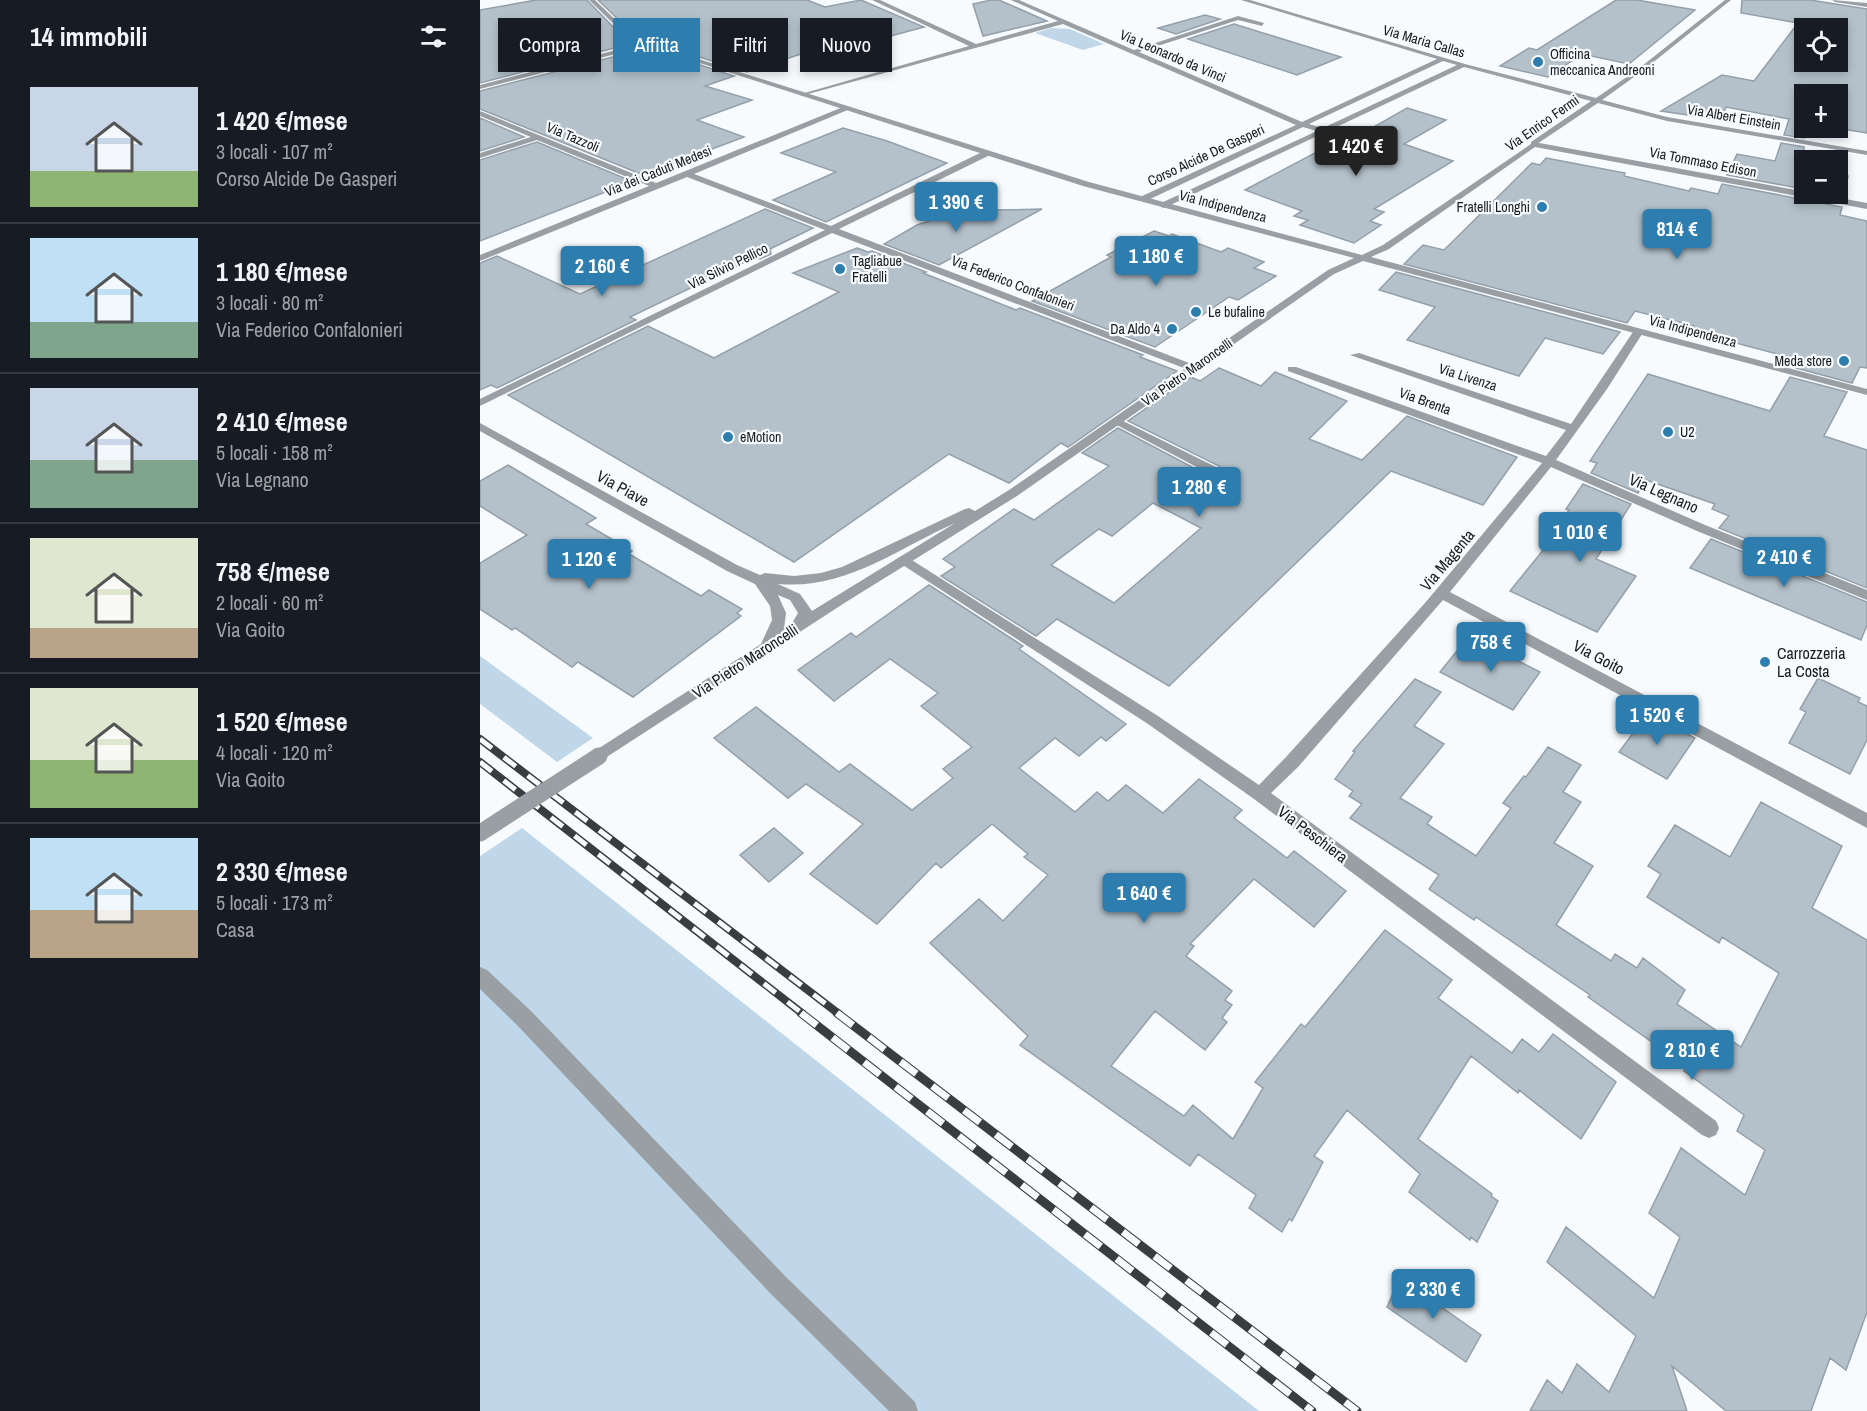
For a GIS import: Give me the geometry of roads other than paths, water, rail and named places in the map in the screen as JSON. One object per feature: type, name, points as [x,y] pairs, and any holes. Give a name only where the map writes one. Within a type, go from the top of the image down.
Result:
[{"type":"street","name":"Via Indipendenza","points":[[592,0],[613,20]]},
{"type":"street","points":[[875,0],[974,46]]},
{"type":"street","name":"Via Leonardo da Vinci","points":[[1014,0],[1303,125],[1324,130]]},
{"type":"street","name":"Via Maria Callas","points":[[1244,0],[1463,66],[1598,100]]},
{"type":"street","name":"Via Enrico Fermi","points":[[1364,258],[1386,247],[1639,71],[1728,0]]},
{"type":"street","points":[[1835,0],[1867,5]]},
{"type":"street","points":[[1263,7],[1274,3]]},
{"type":"street","points":[[1133,52],[1238,18],[1262,24]]},
{"type":"street","points":[[803,95],[1062,22]]},
{"type":"street","points":[[480,87],[613,53]]},
{"type":"street","name":"Corso Alcide De Gasperi","points":[[1143,199],[1443,59]]},
{"type":"street","name":"Via Indipendenza","points":[[700,61],[987,153],[1164,205],[1867,392]]},
{"type":"street","name":"Corso Alcide De Gasperi","points":[[1164,205],[1463,66]]},
{"type":"street","name":"Via Albert Einstein","points":[[1598,100],[1667,119],[1867,153]]},
{"type":"street","name":"Via dei Caduti Medesi","points":[[480,258],[846,109]]},
{"type":"street","name":"Via Tazzoli","points":[[480,113],[655,186]]},
{"type":"street","points":[[480,156],[538,137]]},
{"type":"street","name":"Via Tommaso Edison","points":[[1534,144],[1867,206]]},
{"type":"street","name":"Via Silvio Pellico","points":[[480,403],[987,153]]},
{"type":"street","name":"Via Federico Confalonieri","points":[[687,174],[1193,368]]},
{"type":"street","name":"Via Pietro Maroncelli","points":[[480,833],[902,560],[1013,493],[1331,272],[1364,258]]},
{"type":"street","name":"Via Magenta","points":[[1260,794],[1292,762],[1441,593],[1548,461],[1639,331]]},
{"type":"street","name":"Via Livenza","points":[[1354,355],[1572,428]]},
{"type":"street","name":"Via Brenta","points":[[1292,369],[1548,461]]},
{"type":"street","points":[[1117,421],[1214,471]]},
{"type":"street","name":"Via Piave","points":[[480,426],[750,577]]},
{"type":"street","name":"Via Legnano","points":[[1548,461],[1701,528],[1867,595]]},
{"type":"street","name":"Via Pietro Maroncelli","points":[[732,568],[752,575],[785,580],[819,578],[840,573],[867,565],[947,521],[1013,493]]},
{"type":"street","name":"Via Peschiera","points":[[902,560],[1153,720],[1260,794],[1709,1128]]},
{"type":"street","points":[[750,577],[789,593],[800,602],[805,613],[791,632]]},
{"type":"street","points":[[750,577],[767,590],[780,610],[778,629],[771,640],[754,656]]},
{"type":"street","name":"Via Goito","points":[[1441,593],[1867,821]]},
{"type":"street","points":[[480,976],[525,1019],[785,1292],[906,1411]]},
{"type":"railway","points":[[480,739],[839,1014]]},
{"type":"railway","points":[[480,762],[803,1014]]},
{"type":"railway","points":[[801,1013],[1312,1411]]},
{"type":"railway","points":[[837,1013],[1357,1411]]},
{"type":"place","name":"Officina meccanica Andreoni","points":[[1538,62]]},
{"type":"place","name":"Fratelli Longhi","points":[[1542,207]]},
{"type":"place","name":"Tagliabue Fratelli","points":[[840,269]]},
{"type":"place","name":"Le bufaline","points":[[1196,312]]},
{"type":"place","name":"Da Aldo 4","points":[[1172,329]]},
{"type":"place","name":"Meda store","points":[[1844,361]]},
{"type":"place","name":"U2","points":[[1668,432]]},
{"type":"place","name":"eMotion","points":[[728,437]]},
{"type":"place","name":"Carrozzeria La Costa","points":[[1765,662]]}]
